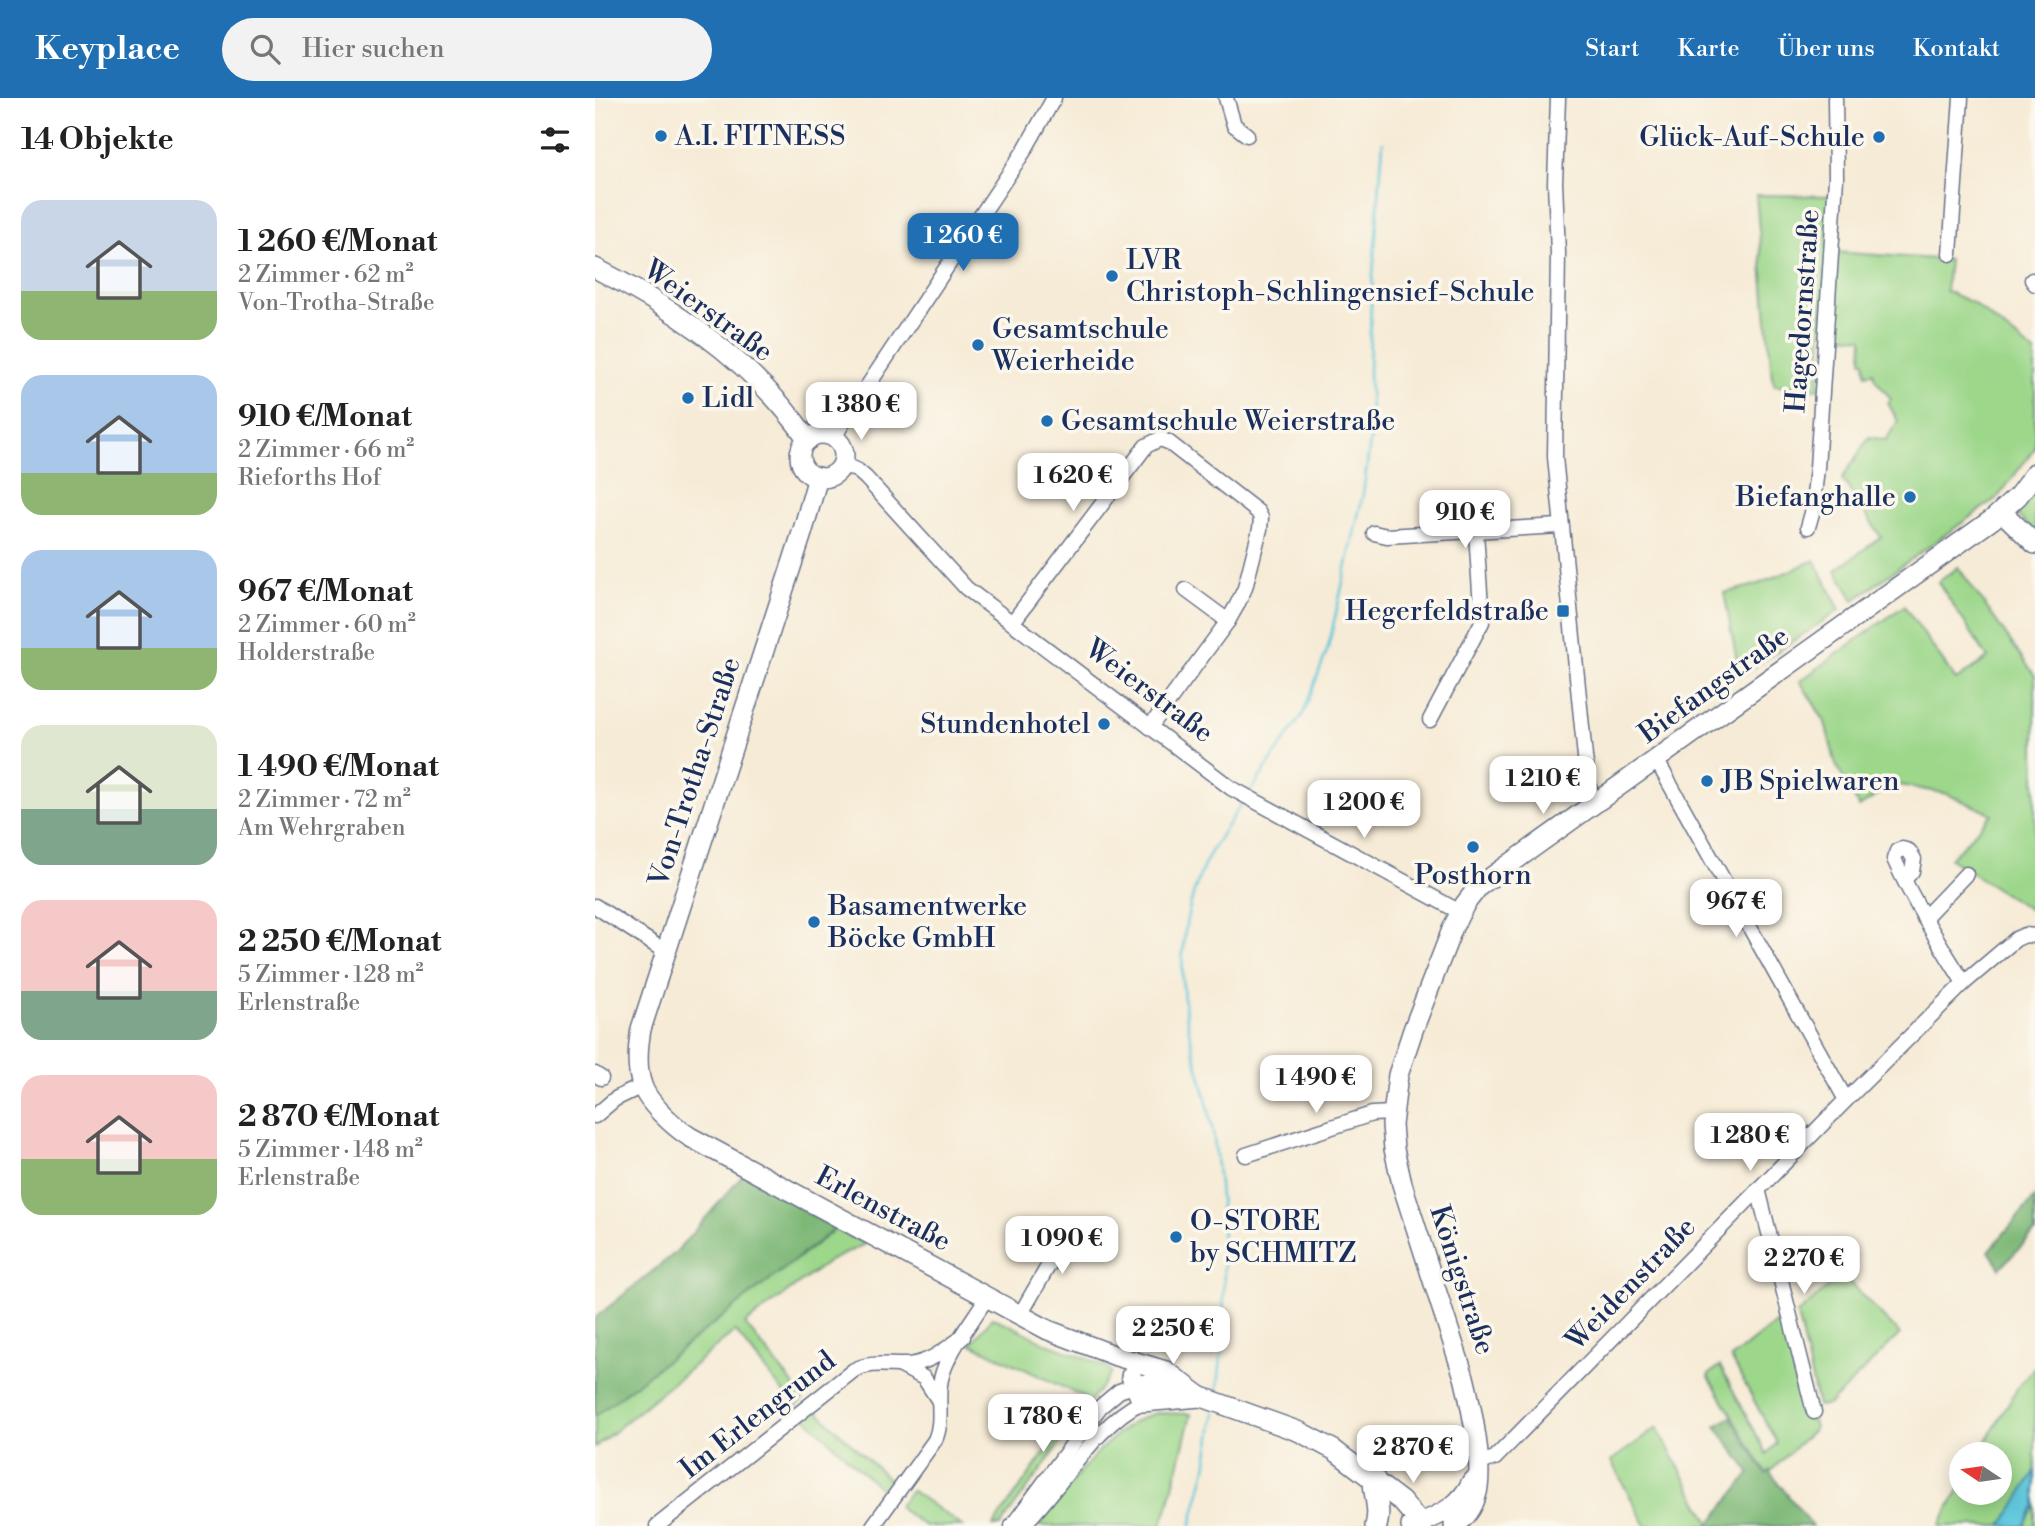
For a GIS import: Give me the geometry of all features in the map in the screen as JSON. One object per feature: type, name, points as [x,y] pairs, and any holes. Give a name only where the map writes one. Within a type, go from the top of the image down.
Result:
[{"type":"highway","points":[[1374,1479],[1374,1494],[1379,1510],[1376,1526]]},
{"type":"main road","name":"Weierstraße","points":[[595,268],[671,312],[726,352],[777,399],[808,440]]},
{"type":"main road","points":[[820,435],[833,438],[842,448],[843,464],[833,475],[818,477],[807,472],[801,461],[802,448],[808,440],[820,435]]},
{"type":"main road","name":"Biefangstraße","points":[[1392,1113],[1405,1052],[1460,912],[1479,886],[2002,512],[2035,473]]},
{"type":"main road","name":"Von-Trotha-Straße","points":[[642,1086],[640,1037],[818,477]]},
{"type":"main road","points":[[2002,512],[2035,544]]},
{"type":"main road","name":"Erlenstraße","points":[[642,1086],[668,1121],[690,1137],[1059,1335],[1166,1371],[1201,1397]]},
{"type":"main road","name":"Königstraße","points":[[1392,1113],[1392,1137],[1399,1173],[1470,1401],[1477,1464],[1477,1493],[1461,1523]]},
{"type":"main road","points":[[1116,1356],[1123,1362],[1139,1393]]},
{"type":"main road","name":"Erlenstraße","points":[[1139,1393],[1201,1397],[1300,1432],[1334,1450],[1374,1479],[1401,1502],[1418,1525]]},
{"type":"main road","name":"Königstraße","points":[[1418,1525],[1447,1511],[1461,1499],[1469,1487],[1477,1464]]},
{"type":"street","points":[[833,438],[1024,151],[1054,98]]},
{"type":"street","points":[[1226,98],[1234,125],[1247,135]]},
{"type":"street","points":[[1559,98],[1555,183],[1559,253],[1555,451],[1560,526],[1585,757],[1590,791],[1596,803]]},
{"type":"street","name":"Hagedornstraße","points":[[1808,527],[1817,468],[1836,178],[1835,98]]},
{"type":"street","points":[[1950,254],[1961,98]]},
{"type":"street","points":[[1012,623],[1146,446],[1160,439],[1168,442],[1258,512],[1261,518],[1245,588],[1228,621],[1150,727]]},
{"type":"street","name":"Weierstraße","points":[[843,464],[866,478],[966,588],[1231,788],[1460,912]]},
{"type":"street","points":[[1374,533],[1387,536],[1560,526]]},
{"type":"street","points":[[1430,720],[1482,622],[1476,532]]},
{"type":"street","points":[[1187,590],[1228,621]]},
{"type":"street","points":[[1657,761],[1846,1100]]},
{"type":"street","points":[[1924,918],[1966,874]]},
{"type":"street","points":[[1904,880],[1964,983]]},
{"type":"street","points":[[595,906],[666,952]]},
{"type":"street","name":"Weidenstraße","points":[[1477,1464],[1495,1458],[1964,983],[2016,939],[2025,935],[2035,936]]},
{"type":"street","points":[[595,1116],[615,1099],[642,1086]]},
{"type":"street","points":[[1246,1155],[1372,1114],[1392,1113]]},
{"type":"street","points":[[1758,1189],[1814,1412]]},
{"type":"street","points":[[1020,1315],[1054,1256],[1094,1227]]},
{"type":"street","name":"Im Erlengrund","points":[[873,1526],[935,1440],[940,1427],[939,1387],[944,1368],[987,1297]]},
{"type":"street","name":"Im Erlengrund","points":[[657,1526],[854,1370],[873,1364],[897,1365],[928,1360],[963,1337]]},
{"type":"street","points":[[897,1365],[925,1378],[939,1402]]},
{"type":"street","points":[[1012,1526],[1100,1408],[1118,1392],[1139,1393]]},
{"type":"street","points":[[1023,1526],[1139,1393]]},
{"type":"green space","points":[[1756,195],[1830,196],[1819,389],[1775,385],[1772,378]]},
{"type":"green space","points":[[1833,252],[1949,260],[1946,291],[1973,303],[2035,353],[2035,448],[1998,497],[1854,600],[1836,570],[1881,537],[1842,479],[1869,437],[1886,440],[1898,421],[1888,403],[1891,399],[1875,379],[1873,372],[1866,374],[1865,361],[1862,361],[1863,338],[1830,335]]},
{"type":"green space","points":[[2035,491],[2035,532],[2017,515]]},
{"type":"green space","points":[[1815,560],[1840,610],[1740,676],[1724,593],[1756,585]]},
{"type":"green space","points":[[1958,567],[2035,676],[2035,913],[1950,859],[1992,814],[1947,794],[1895,784],[1859,807],[1836,765],[1825,722],[1800,681],[1904,606],[1956,680],[1988,658],[1938,582]]},
{"type":"green space","points":[[744,1174],[835,1229],[595,1416],[595,1318],[675,1253]]},
{"type":"green space","points":[[2035,1197],[2035,1232],[2000,1268],[1989,1251]]},
{"type":"green space","points":[[835,1229],[865,1244],[829,1261],[745,1324],[804,1398],[795,1407],[735,1331],[595,1447],[595,1416]]},
{"type":"green space","points":[[1842,1275],[1900,1334],[1830,1404],[1818,1406],[1797,1314]]},
{"type":"green space","points":[[1786,1315],[1815,1428],[1767,1475],[1708,1375],[1720,1366],[1767,1454],[1777,1443],[1731,1358]]},
{"type":"green space","points":[[992,1318],[1052,1346],[1091,1360],[1112,1372],[1000,1526],[993,1526],[1084,1397],[971,1344]]},
{"type":"green space","points":[[2035,1367],[2035,1526],[1939,1526],[1950,1505],[2013,1505],[2013,1442],[1986,1442],[2019,1385]]},
{"type":"green space","points":[[815,1409],[895,1485],[888,1496],[806,1418]]},
{"type":"green space","points":[[1157,1413],[1191,1414],[1161,1526],[1039,1526],[1076,1477],[1107,1443],[1140,1419]]},
{"type":"green space","points":[[1731,1417],[1766,1474],[1769,1471],[1812,1526],[1708,1526],[1750,1473],[1716,1426]]},
{"type":"green space","points":[[1657,1428],[1710,1523],[1708,1526],[1646,1526],[1611,1461]]},
{"type":"green space","points":[[911,1490],[962,1526],[925,1526],[898,1507]]},
{"type":"water","points":[[2035,1471],[2035,1505],[2024,1526],[2002,1526]]},
{"type":"waterway","points":[[1250,792],[1303,714],[1328,648],[1363,494],[1372,427],[1369,374],[1371,302],[1383,142]]},
{"type":"waterway","points":[[1217,1394],[1224,1298],[1221,1204],[1212,1124],[1193,1050],[1184,1001],[1183,962],[1186,924],[1196,886],[1212,850],[1244,800]]},
{"type":"waterway","points":[[1191,1526],[1206,1468],[1215,1411]]},
{"type":"place","name":"A.I. FITNESS","points":[[661,136]]},
{"type":"place","name":"Glück-Auf-Schule","points":[[1879,137]]},
{"type":"place","name":"LVR Christoph-Schlingensief-Schule","points":[[1112,276]]},
{"type":"place","name":"Gesamtschule Weierheide","points":[[978,345]]},
{"type":"place","name":"Lidl","points":[[688,398]]},
{"type":"place","name":"Gesamtschule Weierstraße","points":[[1047,421]]},
{"type":"place","name":"Biefanghalle","points":[[1910,497]]},
{"type":"place","name":"Hegerfeldstraße","points":[[1563,611]]},
{"type":"place","name":"Stundenhotel","points":[[1104,724]]},
{"type":"place","name":"JB Spielwaren","points":[[1707,781]]},
{"type":"place","name":"Posthorn","points":[[1473,847]]},
{"type":"place","name":"Basamentwerke Böcke GmbH","points":[[814,922]]},
{"type":"place","name":"O-STORE by SCHMITZ","points":[[1176,1237]]}]
